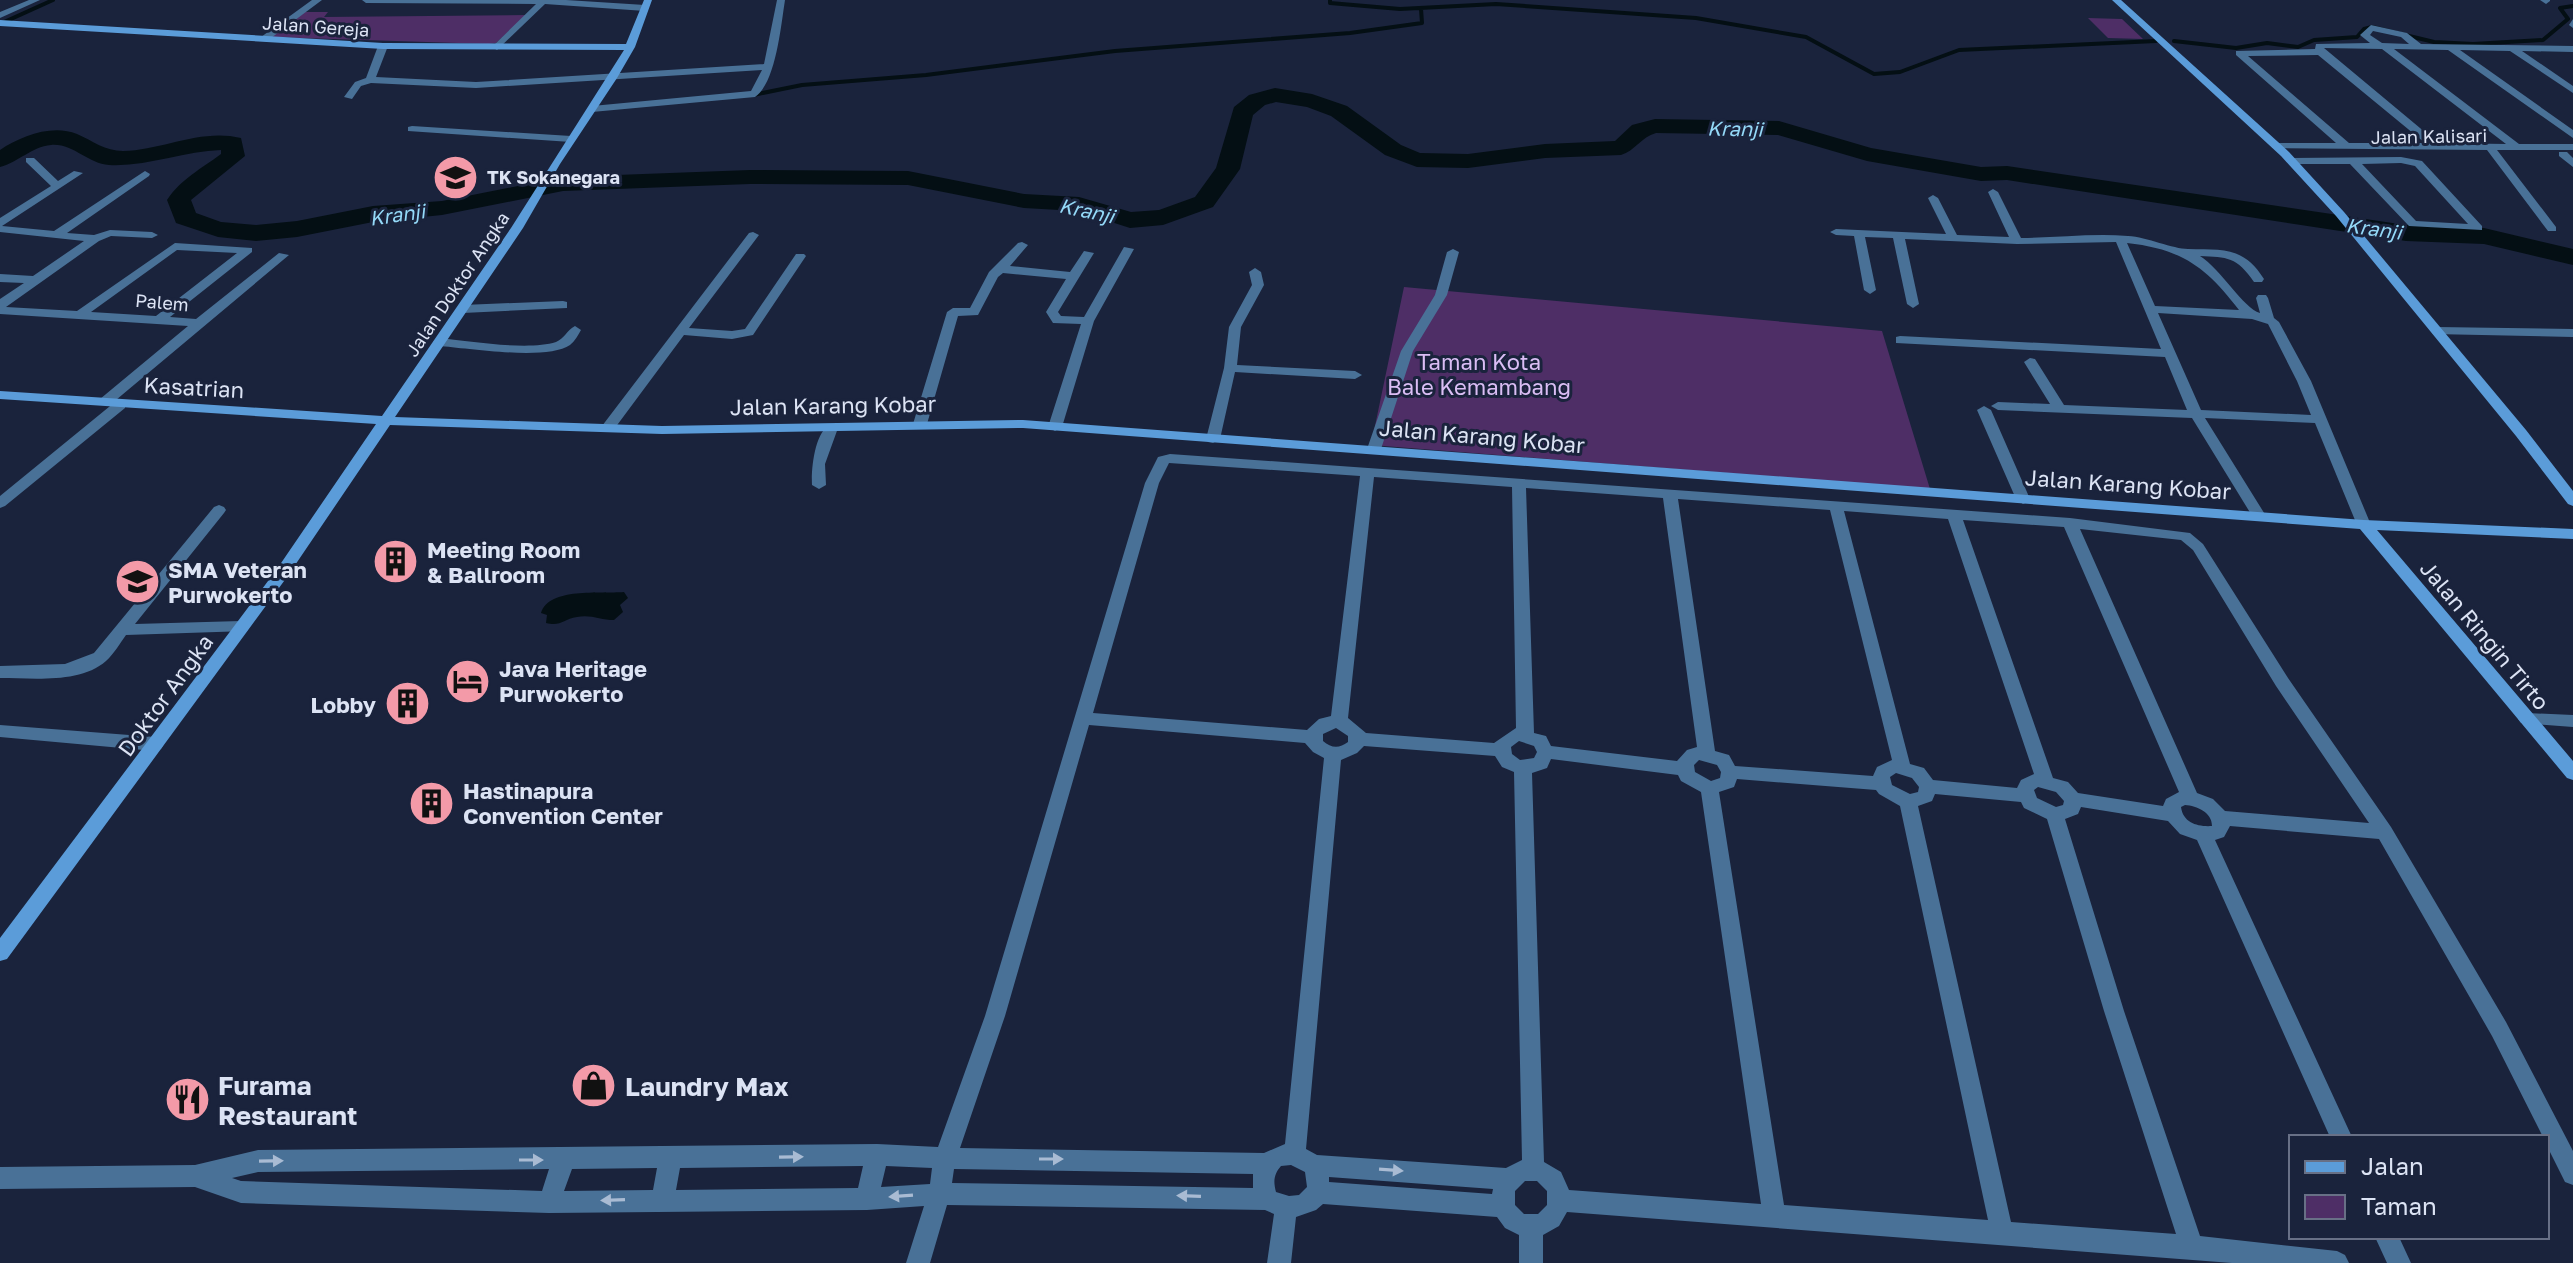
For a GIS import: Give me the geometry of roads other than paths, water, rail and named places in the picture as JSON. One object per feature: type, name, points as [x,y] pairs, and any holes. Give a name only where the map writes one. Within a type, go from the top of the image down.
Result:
[{"type":"street","points":[[0,15],[36,0]]},
{"type":"street","points":[[264,39],[318,0]]},
{"type":"street","points":[[366,0],[646,4]]},
{"type":"street","points":[[592,109],[755,94],[768,67],[781,0]]},
{"type":"street","points":[[2116,0],[2284,154],[2340,214],[2573,501]]},
{"type":"street","points":[[497,47],[543,1]]},
{"type":"street","name":"Jalan Doktor Angka","points":[[386,419],[517,228],[612,78],[630,47],[646,4]]},
{"type":"street","name":"Jalan Gereja","points":[[5,23],[383,46],[630,47]]},
{"type":"street","points":[[2419,47],[2404,35],[2371,28],[2365,35],[2518,148]]},
{"type":"street","points":[[2320,52],[2319,46],[2326,45],[2572,49]]},
{"type":"street","points":[[370,80],[383,46]]},
{"type":"street","points":[[2450,48],[2573,135]]},
{"type":"street","points":[[2512,48],[2573,90]]},
{"type":"street","points":[[2346,146],[2239,53],[2320,52],[2435,146]]},
{"type":"street","points":[[349,97],[358,84],[370,80],[460,86],[768,67]]},
{"type":"street","points":[[412,129],[571,139]]},
{"type":"street","points":[[2284,154],[2346,146],[2518,148],[2570,152],[2573,164]]},
{"type":"street","points":[[2492,150],[2552,229]]},
{"type":"street","name":"Jalan Kalisari","points":[[2284,154],[2492,150],[2570,152]]},
{"type":"street","points":[[2284,154],[2418,163],[2426,168],[2477,229],[2414,225],[2353,161]]},
{"type":"street","points":[[30,160],[57,186]]},
{"type":"street","points":[[0,223],[78,173]]},
{"type":"street","points":[[56,235],[145,174]]},
{"type":"street","points":[[1993,192],[2017,241]]},
{"type":"street","points":[[1933,198],[1953,237]]},
{"type":"street","points":[[0,229],[95,239],[110,233],[152,235]]},
{"type":"street","points":[[1836,232],[2017,241],[2093,236],[2120,239],[2181,252],[2241,257],[2249,263],[2258,279]]},
{"type":"street","points":[[1859,233],[1870,290]]},
{"type":"street","points":[[607,429],[753,235]]},
{"type":"street","points":[[1898,235],[1913,304]]},
{"type":"street","name":"Palem","points":[[0,307],[95,239]]},
{"type":"street","points":[[2120,239],[2196,414],[2259,516]]},
{"type":"street","points":[[81,314],[176,245],[250,248],[159,320]]},
{"type":"street","points":[[920,424],[953,312],[974,312],[993,275],[1022,245]]},
{"type":"street","points":[[1055,427],[1088,321],[1128,249]]},
{"type":"street","points":[[1374,449],[1407,351],[1441,295],[1453,252]]},
{"type":"street","points":[[2181,252],[2203,263],[2248,314]]},
{"type":"street","points":[[1088,253],[1052,312],[1057,320],[1088,321]]},
{"type":"street","points":[[199,323],[283,255]]},
{"type":"street","points":[[679,331],[732,335],[749,332],[800,256]]},
{"type":"street","points":[[1001,269],[1074,276]]},
{"type":"street","points":[[1213,439],[1230,368],[1235,327],[1258,285],[1255,272]]},
{"type":"street","points":[[0,278],[36,280]]},
{"type":"street","points":[[2262,298],[2268,318]]},
{"type":"street","points":[[463,309],[563,305]]},
{"type":"street","name":"Palem","points":[[0,307],[199,323]]},
{"type":"street","points":[[2150,309],[2248,314],[2273,322],[2304,381],[2364,525]]},
{"type":"street","name":"Palem","points":[[0,503],[199,323]]},
{"type":"street","points":[[439,342],[509,347],[557,346],[566,342],[575,330]]},
{"type":"street","points":[[2437,331],[2573,333]]},
{"type":"street","points":[[1900,340],[2171,353]]},
{"type":"street","points":[[2030,362],[2058,406]]},
{"type":"street","points":[[1230,368],[1355,375]]},
{"type":"street","name":"Kasatrian","points":[[0,395],[386,419]]},
{"type":"street","points":[[2023,499],[1991,408],[2058,406],[2320,419]]},
{"type":"street","name":"Jalan Karang Kobar","points":[[386,419],[607,429],[831,428],[920,424],[1055,427],[2364,525],[2573,534]]},
{"type":"street","name":"Doktor Angka","points":[[0,953],[282,573],[386,419]]},
{"type":"street","points":[[819,485],[818,464],[831,428]]},
{"type":"street","points":[[918,1263],[939,1194],[945,1159],[995,1016],[1152,483],[1163,460],[1208,459],[1367,474],[2070,523],[2177,534],[2192,540],[2282,682],[2385,832],[2499,1029],[2573,1174]]},
{"type":"street","points":[[1339,721],[1367,474]]},
{"type":"street","points":[[1519,484],[1525,734]]},
{"type":"street","points":[[1670,496],[1707,753]]},
{"type":"street","points":[[1836,507],[1902,767]]},
{"type":"street","points":[[0,672],[87,665],[100,657],[219,510]]},
{"type":"street","points":[[1955,517],[2045,780]]},
{"type":"street","points":[[2070,523],[2190,798]]},
{"type":"street","name":"Jalan Ringin Tirto","points":[[2364,525],[2573,773]]},
{"type":"street","points":[[122,630],[241,627]]},
{"type":"street","points":[[1082,718],[1313,737]]},
{"type":"street","points":[[2527,719],[2573,721]]},
{"type":"street","points":[[1313,737],[1319,726],[1339,721],[1353,728],[1358,739]]},
{"type":"street","points":[[0,731],[155,744]]},
{"type":"street","points":[[1501,750],[1505,740],[1525,734],[1540,741],[1546,752]]},
{"type":"street","points":[[1313,737],[1319,748],[1333,754],[1347,752],[1358,739]]},
{"type":"street","points":[[1358,739],[1501,750]]},
{"type":"street","points":[[1501,750],[1507,761],[1523,768],[1541,763],[1546,752]]},
{"type":"street","points":[[1546,752],[1684,769],[1693,781],[1709,788],[1723,786],[1730,777],[1723,760],[1707,753],[1693,755],[1684,769]]},
{"type":"street","points":[[195,1176],[241,1192],[549,1202],[867,1199],[939,1194],[1305,1204],[1316,1192],[1318,1173],[1304,1159],[1333,754]]},
{"type":"street","points":[[1902,767],[1918,773],[1928,786],[1928,791],[1922,800],[1908,802],[1891,795],[1881,783],[1881,777],[1888,769],[1902,767]]},
{"type":"street","points":[[1523,768],[1533,1170]]},
{"type":"street","points":[[1730,772],[1881,783]]},
{"type":"street","points":[[1928,786],[2026,796],[2037,809],[2055,815],[2068,813],[2074,805],[2073,799],[2062,787],[2045,780],[2027,785],[2026,796]]},
{"type":"street","points":[[1709,788],[1774,1214]]},
{"type":"street","points":[[2073,799],[2172,815],[2184,827],[2203,834],[2218,832],[2222,824],[2209,805],[2190,798],[2175,800],[2172,815]]},
{"type":"street","points":[[1908,802],[2002,1234]]},
{"type":"street","points":[[2055,815],[2114,1011],[2192,1247]]},
{"type":"street","points":[[2220,818],[2385,832]]},
{"type":"street","points":[[2203,834],[2340,1135]]},
{"type":"street","points":[[867,1199],[877,1155]]},
{"type":"street","points":[[0,1178],[195,1176],[258,1161],[877,1155],[945,1159],[1110,1159],[1269,1164]]},
{"type":"street","points":[[1279,1263],[1276,1203],[1261,1179],[1276,1156],[1507,1179],[1523,1170],[1533,1170],[1553,1181],[1560,1200],[1554,1218],[1541,1226],[1531,1226],[1510,1215],[1502,1196],[1507,1179]]},
{"type":"street","points":[[549,1202],[564,1159]]},
{"type":"street","points":[[663,1199],[670,1159]]},
{"type":"street","points":[[1316,1192],[1504,1206]]},
{"type":"street","points":[[1560,1200],[2192,1247],[2337,1263]]},
{"type":"street","points":[[1531,1226],[1531,1263]]},
{"type":"street","points":[[2388,1239],[2399,1263]]},
{"type":"waterway","points":[[0,24],[53,0]]},
{"type":"waterway","points":[[1330,0],[1330,3],[1400,9],[1496,4],[1696,18],[1806,37],[1874,74],[1900,72],[1959,50],[2156,41]]},
{"type":"waterway","points":[[2174,41],[2236,48],[2267,43],[2298,47],[2314,40],[2357,37],[2364,29],[2372,27],[2434,42],[2473,44],[2543,40],[2568,19],[2560,8],[2573,6]]},
{"type":"waterway","points":[[753,95],[802,85],[926,75],[1115,51],[1350,33],[1422,23],[1421,9]]},
{"type":"waterway","name":"Kranji","points":[[0,160],[28,142],[53,138],[67,138],[106,158],[128,158],[196,144],[233,143],[233,156],[197,180],[179,200],[185,218],[218,229],[256,233],[297,229],[373,214],[442,208],[563,184],[750,177],[908,178],[1024,201],[1079,204],[1130,220],[1163,217],[1204,202],[1228,169],[1242,112],[1257,100],[1275,95],[1312,101],[1339,111],[1393,150],[1417,160],[1468,161],[1545,151],[1621,148],[1640,130],[1655,126],[1779,128],[1867,154],[1935,167],[1981,174],[2007,173],[2406,233],[2484,236],[2573,257]]},
{"type":"place","name":"TK Sokanegara","points":[[456,177]]},
{"type":"place","name":"Meeting Room & Ballroom","points":[[396,562]]},
{"type":"place","name":"SMA Veteran Purwokerto","points":[[137,582]]},
{"type":"place","name":"Java Heritage Purwokerto","points":[[468,681]]},
{"type":"place","name":"Lobby","points":[[407,704]]},
{"type":"place","name":"Hastinapura Convention Center","points":[[432,803]]},
{"type":"place","name":"Laundry Max","points":[[594,1086]]},
{"type":"place","name":"Furama Restaurant","points":[[187,1100]]},
{"type":"park label","name":"Taman Kota Bale Kemambang","points":[[1479,374]]}]
